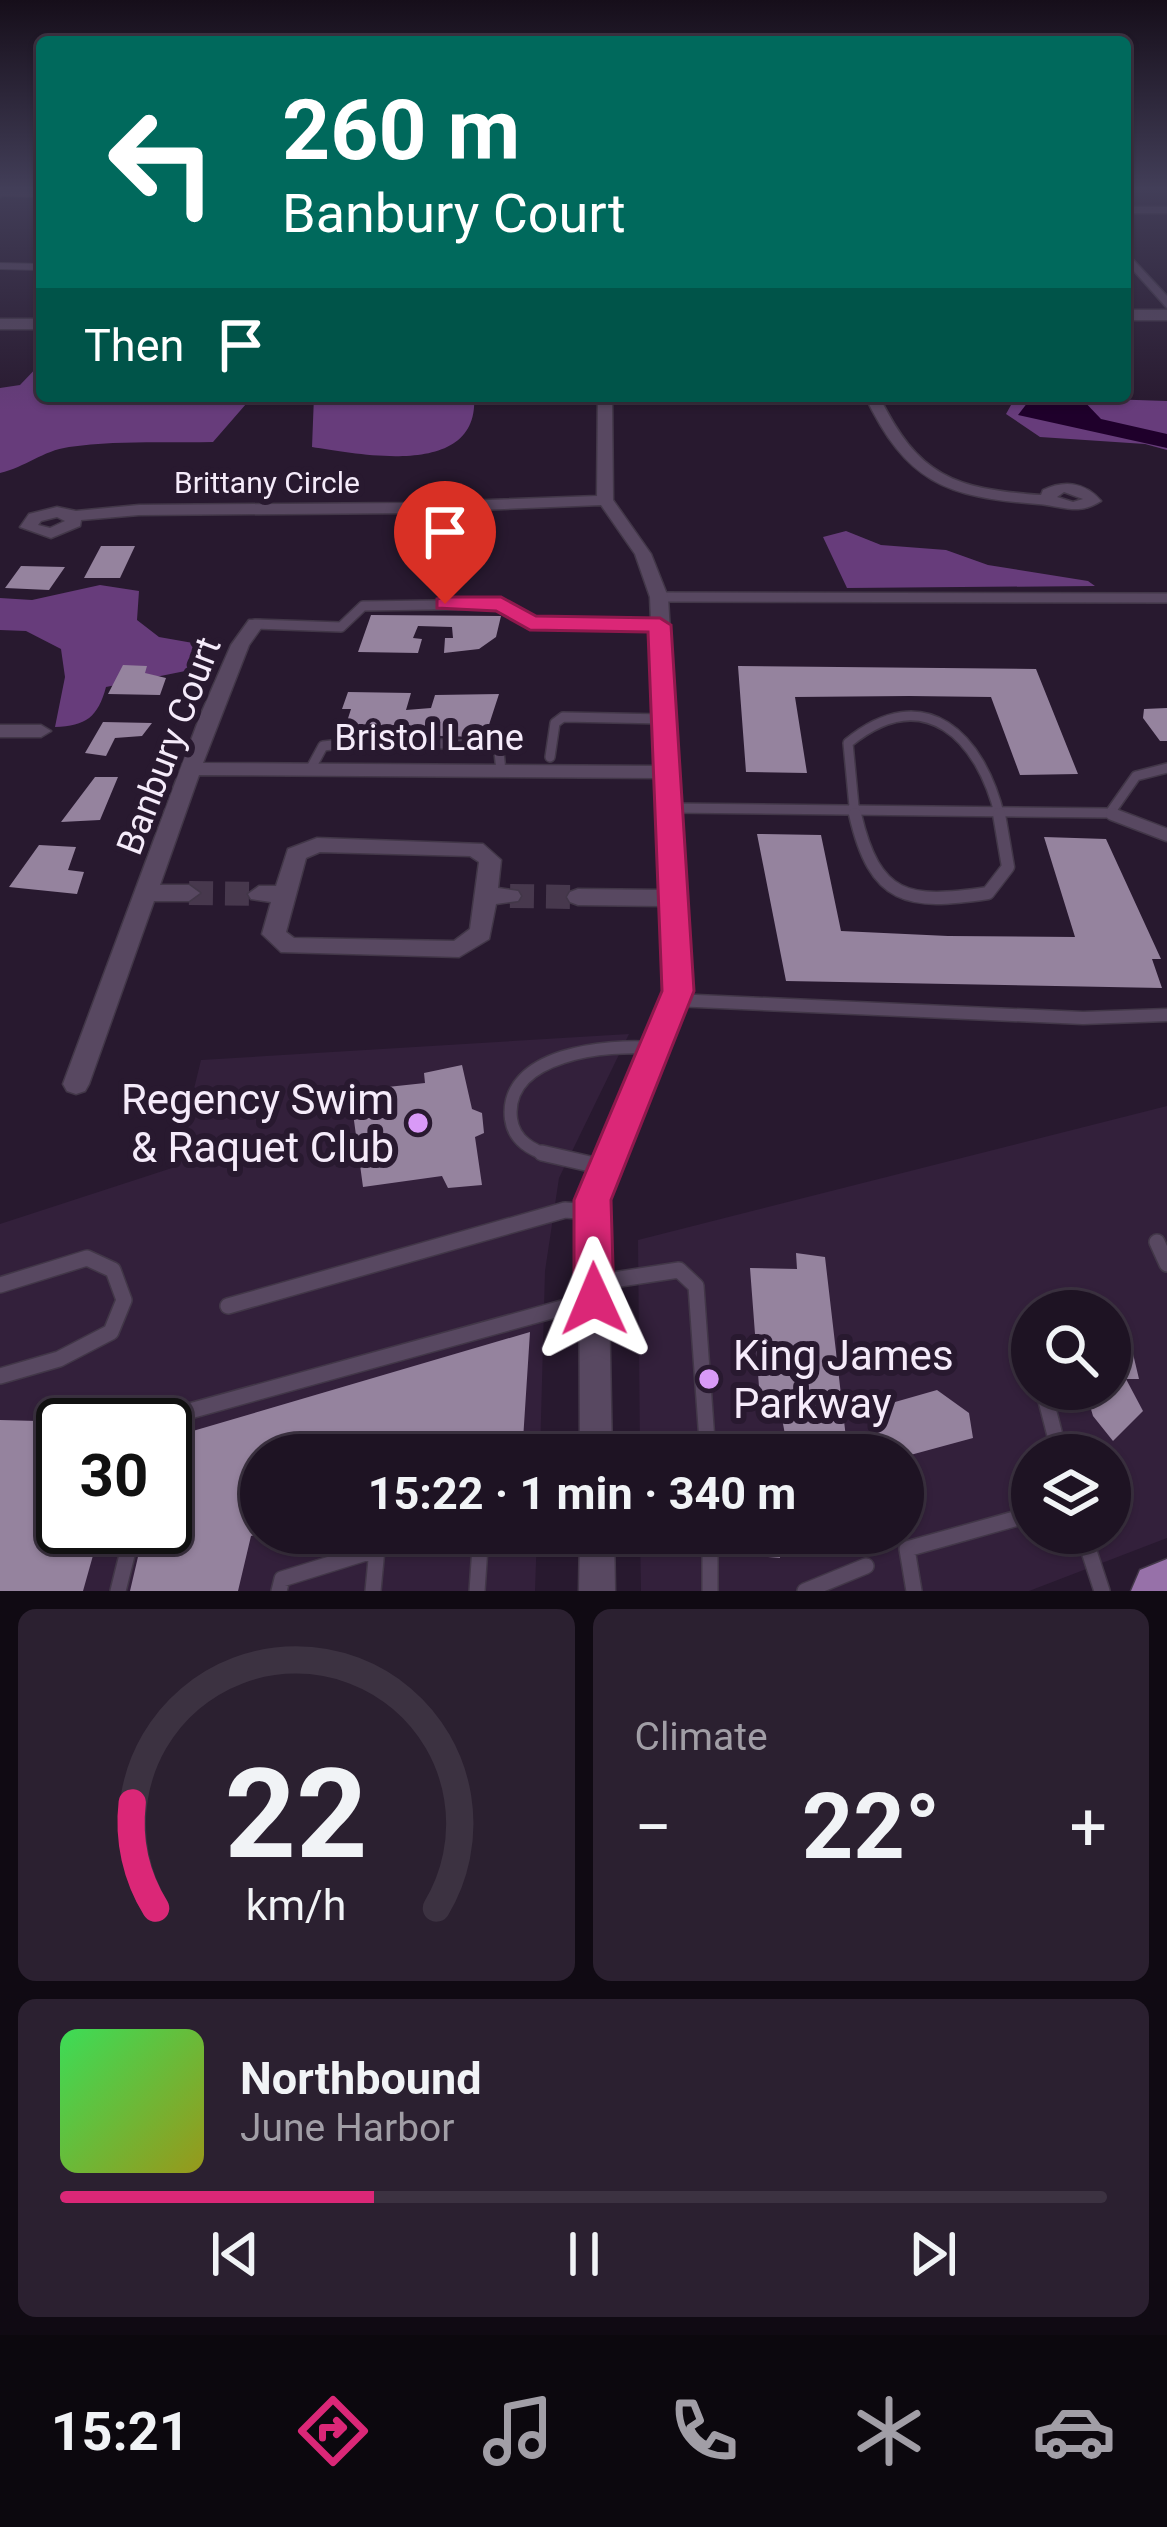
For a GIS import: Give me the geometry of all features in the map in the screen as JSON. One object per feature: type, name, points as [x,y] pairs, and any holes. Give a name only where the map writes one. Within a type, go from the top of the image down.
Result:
[{"type":"main road","points":[[1131,319],[1167,319]]},
{"type":"main road","points":[[0,320],[36,320]]},
{"type":"street","points":[[1132,262],[1167,304]]},
{"type":"street","points":[[596,1434],[593,1200],[678,991],[659,597],[644,554],[604,500],[605,402]]},
{"type":"street","points":[[875,402],[905,454],[940,476],[1001,496],[1050,500]]},
{"type":"street","name":"Brittany Circle","points":[[74,516],[140,510],[406,508],[604,500]]},
{"type":"street","name":"Banbury Court","points":[[76,1084],[232,663],[255,624]]},
{"type":"street","points":[[0,731],[40,731]]},
{"type":"street","name":"Bristol Lane","points":[[192,769],[667,772]]},
{"type":"street","points":[[316,845],[475,849],[490,860],[498,896],[481,933],[459,949],[289,946],[274,934],[285,894],[296,854],[316,845]]},
{"type":"street","points":[[146,893],[189,893]]},
{"type":"street","points":[[259,894],[285,894]]},
{"type":"street","points":[[578,897],[672,898]]},
{"type":"street","points":[[596,1554],[597,1591]]},
{"type":"lane","points":[[0,266],[36,267]]},
{"type":"lane","points":[[659,597],[1167,598]]},
{"type":"lane","name":"Banbury Court","points":[[255,624],[341,627],[364,606],[501,604],[530,623],[660,625]]},
{"type":"lane","points":[[550,757],[555,723],[563,717],[664,719]]},
{"type":"lane","points":[[908,718],[948,724],[971,746],[1002,812],[1008,867],[988,892],[930,902],[896,890],[866,858],[852,811],[848,742],[870,724],[908,718]]},
{"type":"lane","points":[[1111,813],[1136,776],[1167,768]]},
{"type":"lane","points":[[667,808],[1111,813],[1167,835]]},
{"type":"lane","points":[[674,1000],[1083,1018],[1167,1016]]},
{"type":"lane","points":[[606,1168],[531,1148],[514,1133],[509,1110],[513,1093],[537,1069],[571,1055],[631,1044],[655,1048]]},
{"type":"lane","points":[[228,1306],[565,1210],[593,1212]]},
{"type":"lane","points":[[1157,1242],[1167,1264]]},
{"type":"lane","points":[[0,1285],[87,1258],[113,1270],[124,1300],[111,1332],[59,1359],[0,1376]]},
{"type":"lane","points":[[192,1410],[679,1270],[696,1286],[707,1434]]},
{"type":"lane","points":[[914,1591],[908,1549],[1011,1520]]},
{"type":"lane","points":[[118,1591],[127,1554]]},
{"type":"lane","points":[[279,1591],[282,1579],[361,1554]]},
{"type":"lane","points":[[373,1591],[377,1554]]},
{"type":"lane","points":[[477,1591],[480,1554]]},
{"type":"lane","points":[[710,1554],[710,1591]]},
{"type":"lane","points":[[1090,1554],[1102,1591]]},
{"type":"lane","points":[[805,1591],[866,1566]]},
{"type":"shaded area","points":[[36,368],[36,402],[248,402],[213,442],[69,447],[0,473],[0,388],[20,385]]},
{"type":"shaded area","points":[[1167,401],[1167,450],[1145,444],[1040,437],[1006,414],[1013,402]]},
{"type":"shaded area","points":[[314,402],[473,402],[471,422],[458,440],[439,450],[387,456],[312,447]]},
{"type":"shaded area","points":[[1028,402],[1085,402],[1101,419],[1167,434],[1167,448],[1018,415]]},
{"type":"shaded area","points":[[846,531],[881,545],[946,550],[988,565],[1095,586],[847,588],[823,537]]},
{"type":"shaded area","points":[[100,585],[139,591],[137,620],[159,637],[210,646],[220,664],[106,687],[89,718],[55,727],[65,677],[61,649],[26,631],[0,630],[0,598],[32,600]]},
{"type":"shaded area","points":[[629,1034],[559,1178],[545,1271],[541,1434],[240,1434],[240,1554],[536,1554],[535,1591],[0,1591],[0,1224],[175,1167],[201,1060]]},
{"type":"shaded area","points":[[1167,1106],[1167,1538],[1131,1552],[1131,1434],[1011,1434],[1011,1554],[1125,1554],[1029,1591],[641,1591],[640,1554],[924,1554],[924,1434],[640,1434],[638,1240]]},
{"type":"building","points":[[101,546],[135,546],[120,578],[84,578]]},
{"type":"building","points":[[21,566],[65,567],[49,590],[5,588]]},
{"type":"building","points":[[371,615],[501,616],[496,637],[479,649],[444,653],[445,638],[453,638],[452,627],[418,626],[413,638],[422,639],[418,653],[358,652]]},
{"type":"building","points":[[123,665],[147,666],[145,673],[166,678],[160,695],[108,694]]},
{"type":"building","points":[[738,666],[1036,669],[1078,774],[1020,775],[991,697],[909,696],[795,697],[807,773],[746,772]]},
{"type":"building","points":[[348,692],[411,693],[406,710],[431,708],[435,695],[499,694],[485,737],[343,734],[351,709],[342,709]]},
{"type":"building","points":[[1167,708],[1167,741],[1160,741],[1143,718],[1144,709]]},
{"type":"building","points":[[103,722],[152,723],[142,736],[115,738],[106,756],[85,753]]},
{"type":"building","points":[[95,777],[118,777],[100,820],[61,822]]},
{"type":"building","points":[[757,834],[821,835],[841,931],[948,936],[1075,937],[1044,837],[1106,839],[1161,959],[1152,959],[1162,988],[786,981]]},
{"type":"building","points":[[39,845],[76,847],[68,870],[84,872],[77,894],[9,887]]},
{"type":"building","name":"Regency Swim & Raquet Club","points":[[462,1065],[472,1109],[482,1113],[484,1133],[475,1137],[482,1185],[448,1188],[442,1176],[363,1187],[350,1091],[425,1083],[424,1073]]},
{"type":"building","points":[[796,1253],[825,1257],[846,1434],[785,1434],[780,1408],[761,1413],[750,1268],[797,1269]]},
{"type":"building","points":[[530,1332],[523,1434],[240,1434],[240,1554],[247,1554],[238,1591],[130,1591],[139,1554],[192,1554],[192,1431]]},
{"type":"building","points":[[1131,1345],[1139,1379],[1131,1379]]},
{"type":"building","points":[[1131,1388],[1143,1411],[1120,1434],[1107,1434],[1091,1410],[1131,1410]]},
{"type":"building","points":[[937,1390],[969,1413],[973,1438],[924,1451],[924,1434],[878,1434],[867,1410]]},
{"type":"building","points":[[0,1420],[36,1421],[36,1554],[93,1554],[83,1591],[0,1591]]},
{"type":"building","points":[[733,1554],[780,1554],[780,1558]]},
{"type":"tunnel","points":[[189,893],[259,894]]},
{"type":"tunnel","points":[[510,896],[578,897]]},
{"type":"place","name":"Regency Swim & Raquet Club","points":[[418,1123]]},
{"type":"place","name":"King James Parkway","points":[[709,1379]]},
{"type":"route","points":[[445,604],[501,604],[530,623],[660,625],[678,991],[593,1200],[594,1299]]}]
